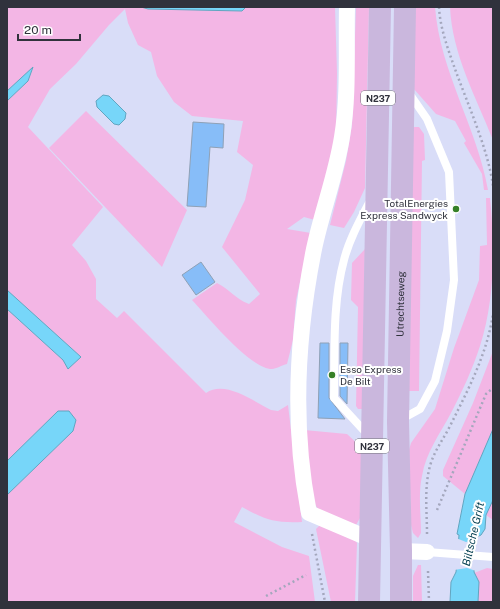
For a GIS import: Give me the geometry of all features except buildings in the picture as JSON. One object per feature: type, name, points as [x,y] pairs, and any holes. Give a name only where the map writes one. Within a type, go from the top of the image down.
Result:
[{"type":"main road","name":"N237","points":[[369,602],[380,7]]},
{"type":"main road","name":"Utrechtseweg","points":[[401,602],[398,422],[405,7]]},
{"type":"street","points":[[347,7],[342,137],[315,247],[304,303],[299,391],[300,445],[303,485],[308,513],[370,539]]},
{"type":"street","points":[[401,551],[427,552]]},
{"type":"lane","points":[[398,422],[420,409],[435,381],[447,331],[454,280],[449,172],[426,119],[404,84]]},
{"type":"lane","points":[[372,440],[334,398],[337,293],[344,260],[354,232],[377,188]]},
{"type":"lane","points":[[427,552],[493,557]]},
{"type":"path","points":[[439,7],[440,18],[449,54],[480,137],[493,186]]},
{"type":"path","points":[[429,602],[426,484],[430,466],[435,451],[449,428],[475,376],[483,353],[493,314]]},
{"type":"path","points":[[437,510],[486,394],[493,388]]},
{"type":"path","points":[[308,513],[326,602]]},
{"type":"path","points":[[266,596],[306,575]]},
{"type":"shaded area","points":[[7,7],[141,7],[148,9],[242,11],[246,7],[335,7],[337,73],[336,137],[315,220],[304,217],[287,229],[311,233],[296,300],[293,340],[287,364],[272,369],[263,367],[252,361],[230,341],[192,300],[217,283],[249,304],[260,294],[222,247],[245,200],[253,165],[237,152],[243,121],[192,116],[174,102],[157,76],[151,52],[138,45],[128,23],[125,9],[109,25],[76,64],[50,89],[28,127],[103,207],[72,245],[86,261],[96,279],[96,299],[117,318],[124,311],[206,393],[222,389],[230,390],[248,397],[271,410],[278,411],[288,405],[302,522],[270,520],[242,507],[234,522],[282,547],[309,556],[315,602],[7,602],[7,495],[73,431],[58,411],[7,461],[7,309],[63,360],[68,369],[81,357],[7,290],[7,101],[28,81],[33,68],[7,91]]},
{"type":"shaded area","points":[[356,7],[369,7],[365,188],[354,212],[344,228],[330,225],[346,161],[352,125]]},
{"type":"shaded area","points":[[414,7],[435,7],[438,31],[444,54],[476,144],[488,190],[484,190],[482,174],[464,143],[466,141],[455,121],[436,114],[413,88]]},
{"type":"shaded area","points":[[450,7],[493,7],[493,140],[460,58],[455,42]]},
{"type":"shaded area","points":[[86,111],[187,210],[162,267],[49,148]]},
{"type":"shaded area","points":[[413,127],[419,127],[424,134],[425,160],[422,161],[419,391],[409,391]]},
{"type":"shaded area","points":[[486,198],[490,198],[493,235],[489,310],[480,346],[471,371],[455,405],[430,451],[424,467],[420,490],[421,533],[418,538],[413,533],[411,525],[409,450],[411,443],[435,409],[454,348],[479,280],[480,246],[487,245]]},
{"type":"shaded area","points":[[365,249],[362,409],[358,409],[356,406],[358,307],[351,300],[352,263]]},
{"type":"shaded area","points":[[493,351],[493,429],[465,494],[443,476],[443,470],[473,403]]},
{"type":"shaded area","points":[[304,430],[347,434],[362,448],[360,518],[356,525],[320,512],[309,495]]},
{"type":"shaded area","points":[[493,500],[493,520],[486,515]]},
{"type":"shaded area","points":[[320,525],[354,539],[357,543],[355,602],[331,602],[316,529]]},
{"type":"shaded area","points":[[418,565],[421,565],[422,602],[413,602],[413,576]]},
{"type":"shaded area","points":[[487,568],[493,569],[493,602],[478,602],[479,582],[474,573]]},
{"type":"water","points":[[141,7],[246,7],[242,11],[148,9]]},
{"type":"water","points":[[33,67],[28,81],[7,101],[7,91]]},
{"type":"water","points":[[103,95],[109,96],[126,113],[125,119],[119,125],[114,124],[97,107],[96,101]]},
{"type":"water","points":[[7,290],[81,357],[68,369],[63,360],[7,309]]},
{"type":"water","points":[[58,411],[69,411],[76,420],[73,431],[7,495],[7,461]]},
{"type":"water","name":"Biltsche Grift","points":[[493,429],[493,500],[486,515],[485,529],[481,535],[477,537],[474,572],[479,582],[478,602],[450,602],[451,582],[456,572],[459,535],[457,534],[465,494]]},
{"type":"pier","points":[[456,538],[466,542],[479,539],[476,571],[467,568],[454,570]]},
{"type":"place","name":"TotalEnergies Express Sandwyck","points":[[456,209]]},
{"type":"place","name":"Esso Express De Bilt","points":[[332,375]]}]
